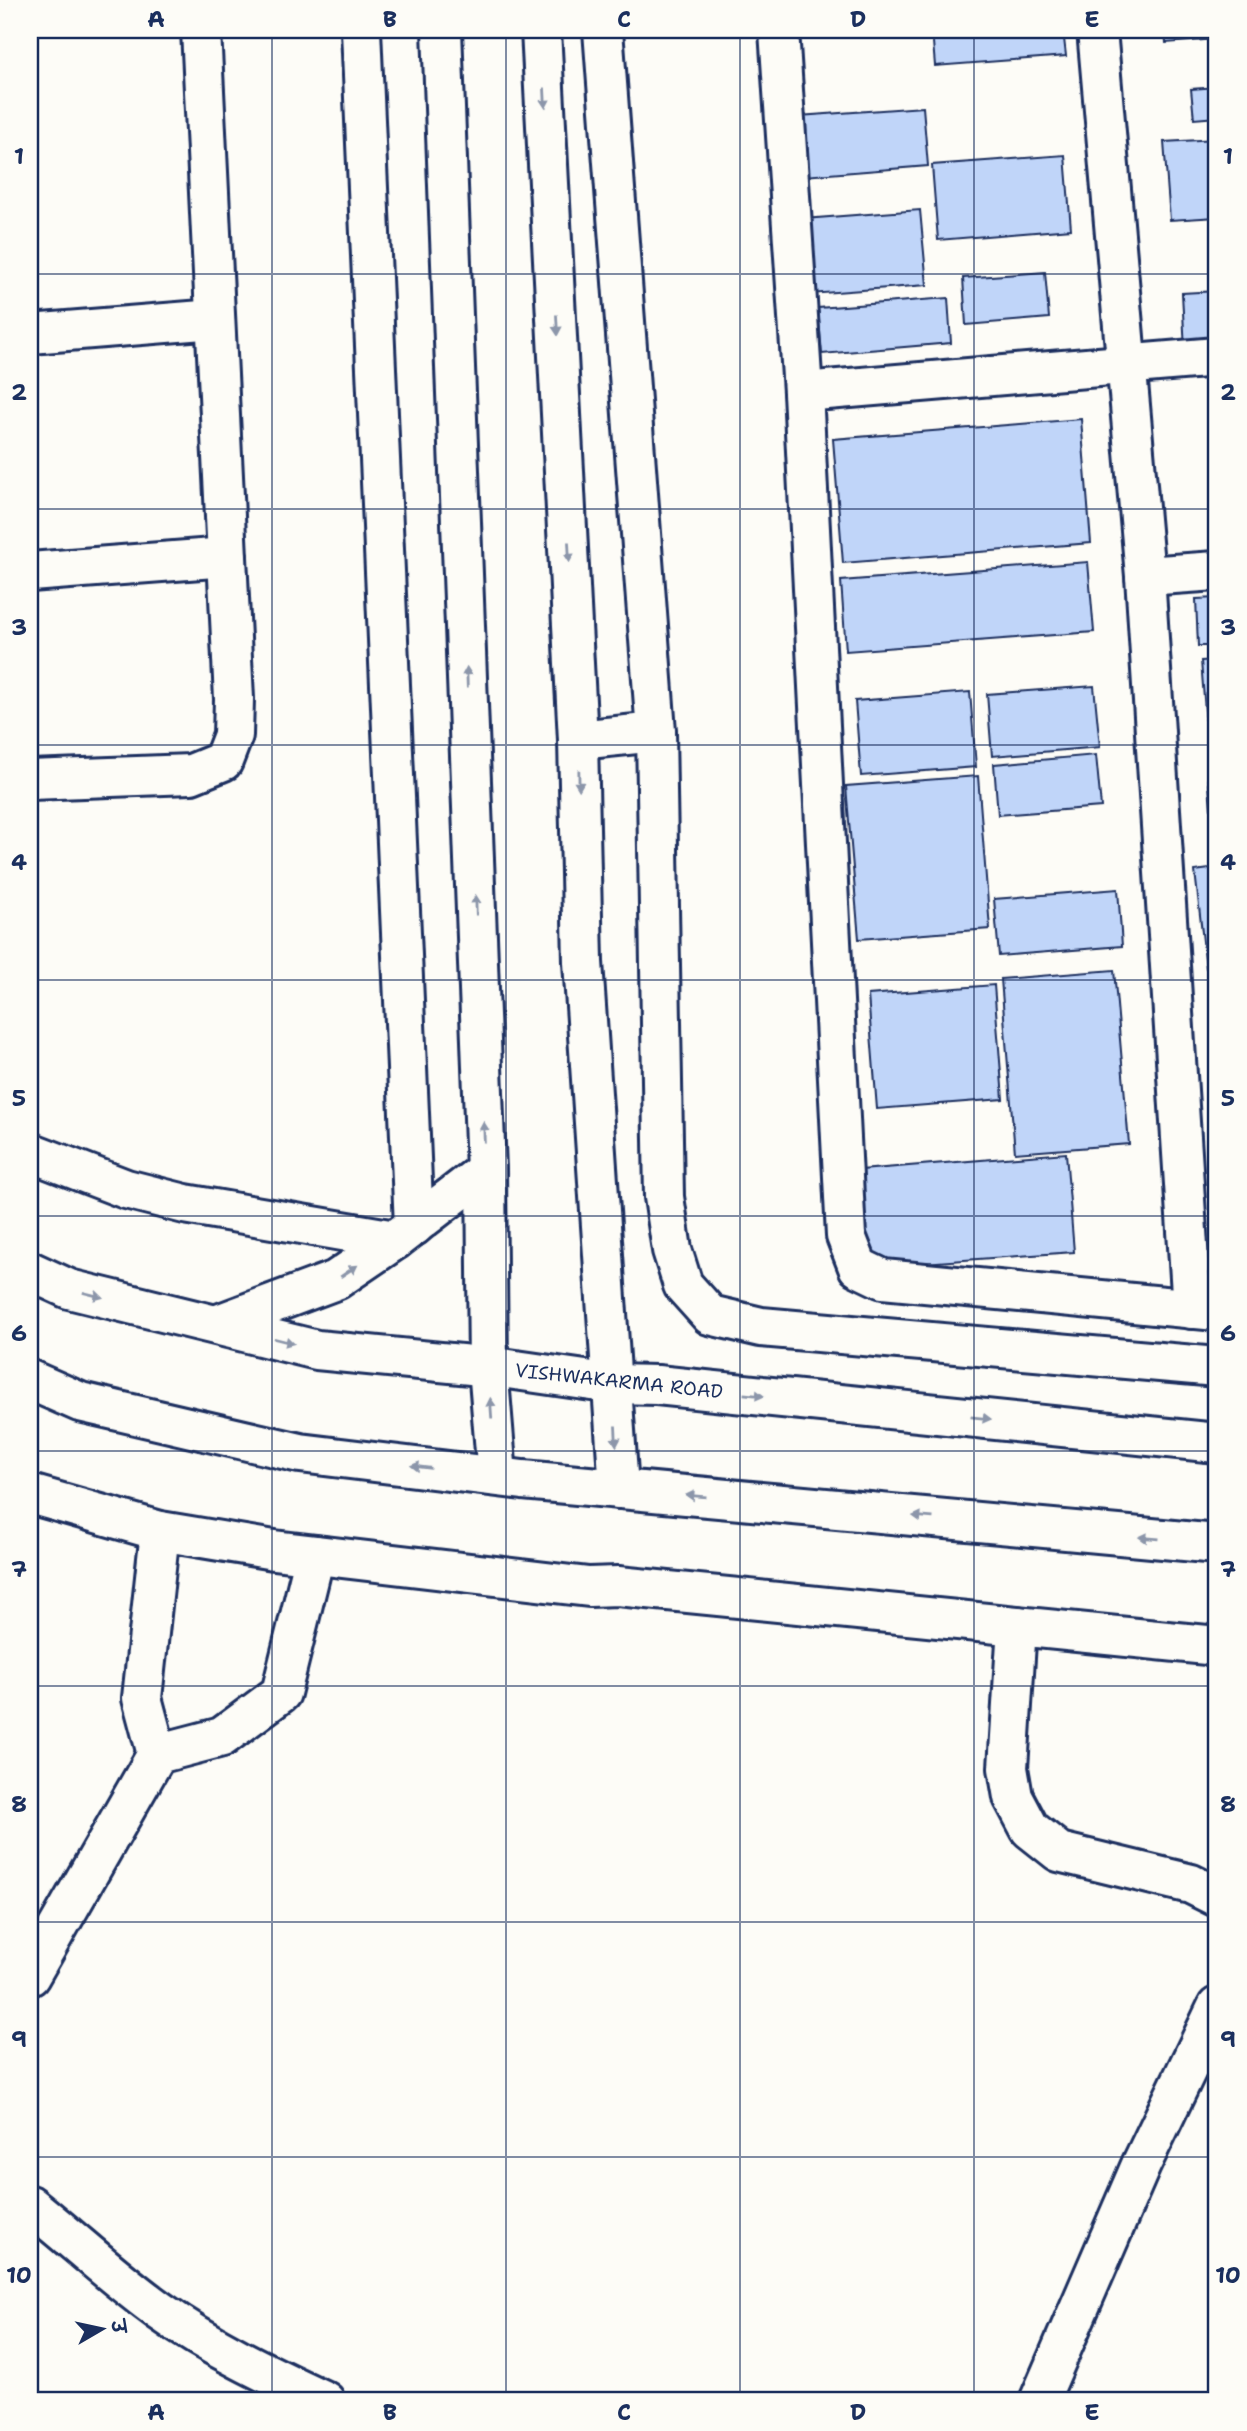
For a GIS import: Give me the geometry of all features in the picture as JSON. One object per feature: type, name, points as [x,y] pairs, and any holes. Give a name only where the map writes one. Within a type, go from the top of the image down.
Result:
[{"type":"street","points":[[30,780],[191,775],[223,761],[233,735],[234,699],[201,30]]},
{"type":"street","points":[[361,30],[405,1233]]},
{"type":"street","points":[[442,30],[486,1170],[488,1367],[497,1476]]},
{"type":"street","points":[[541,30],[578,740],[583,962],[620,1489]]},
{"type":"street","points":[[603,30],[656,732],[664,1197],[672,1250],[683,1285],[710,1315],[761,1326],[1217,1367]]},
{"type":"street","points":[[779,30],[803,392],[846,1236],[858,1267],[883,1279],[1205,1310],[1097,30]]},
{"type":"street","points":[[30,334],[215,319]]},
{"type":"street","points":[[803,392],[1217,357]]},
{"type":"street","points":[[30,572],[227,557]]},
{"type":"street","points":[[1145,576],[1217,570]]},
{"type":"street","points":[[578,740],[656,732]]},
{"type":"street","points":[[30,1152],[126,1189],[173,1201],[405,1233]]},
{"type":"street","points":[[218,1325],[335,1280],[405,1233],[486,1170]]},
{"type":"street","name":"VISHWAKARMA ROAD","points":[[30,1270],[69,1289],[317,1350],[488,1367],[613,1384],[657,1385],[1217,1443]]},
{"type":"street","points":[[30,1380],[80,1402],[300,1453],[620,1489],[1217,1544]]},
{"type":"street","points":[[30,1494],[160,1531],[315,1555],[589,1587],[618,1586],[1217,1646]]},
{"type":"street","points":[[30,1976],[157,1754],[142,1698],[160,1531]]},
{"type":"street","points":[[157,1754],[222,1737],[281,1693],[315,1555]]},
{"type":"street","points":[[1017,1626],[1008,1768],[1013,1797],[1030,1829],[1059,1852],[1191,1884],[1217,1897]]},
{"type":"street","points":[[1039,2401],[1141,2165],[1217,2007]]},
{"type":"street","points":[[30,2205],[116,2278],[162,2312],[216,2345],[325,2401]]},
{"type":"building","points":[[801,30],[860,30],[802,34]]},
{"type":"building","points":[[932,30],[1063,30],[1066,56],[935,66]]},
{"type":"building","points":[[1165,30],[1217,30],[1217,39],[1166,43]]},
{"type":"building","points":[[1217,87],[1217,117],[1194,119],[1191,89]]},
{"type":"building","points":[[923,107],[928,166],[804,176],[799,116]]},
{"type":"building","points":[[1217,139],[1217,217],[1170,220],[1164,142]]},
{"type":"building","points":[[1065,155],[1071,229],[938,240],[932,165]]},
{"type":"building","points":[[920,210],[927,285],[810,294],[804,219]]},
{"type":"building","points":[[1045,272],[1049,318],[966,325],[963,278]]},
{"type":"building","points":[[1217,291],[1217,348],[1185,350],[1182,293]]},
{"type":"building","points":[[948,298],[951,343],[822,354],[818,308]]},
{"type":"building","points":[[1081,419],[1091,543],[843,563],[833,439]]},
{"type":"building","points":[[1088,562],[1094,632],[846,651],[841,581]]},
{"type":"building","points":[[1217,598],[1217,646],[1198,646],[1196,599]]},
{"type":"building","points":[[1217,660],[1217,761],[1209,762],[1201,661]]},
{"type":"building","points":[[1094,686],[1100,747],[992,756],[987,694]]},
{"type":"building","points":[[970,692],[976,767],[861,776],[855,701]]},
{"type":"building","points":[[1096,755],[1101,807],[998,815],[994,764]]},
{"type":"building","points":[[1217,771],[1217,835],[1213,835],[1208,772]]},
{"type":"building","points":[[978,776],[990,929],[859,939],[846,786]]},
{"type":"building","points":[[1217,868],[1217,967],[1206,968],[1195,871]]},
{"type":"building","points":[[1118,889],[1122,946],[999,956],[994,899]]},
{"type":"building","points":[[1114,970],[1129,1144],[1015,1153],[1001,979]]},
{"type":"building","points":[[994,985],[1003,1099],[877,1109],[868,995]]},
{"type":"building","points":[[1066,1153],[1074,1252],[868,1267],[861,1170]]}]
